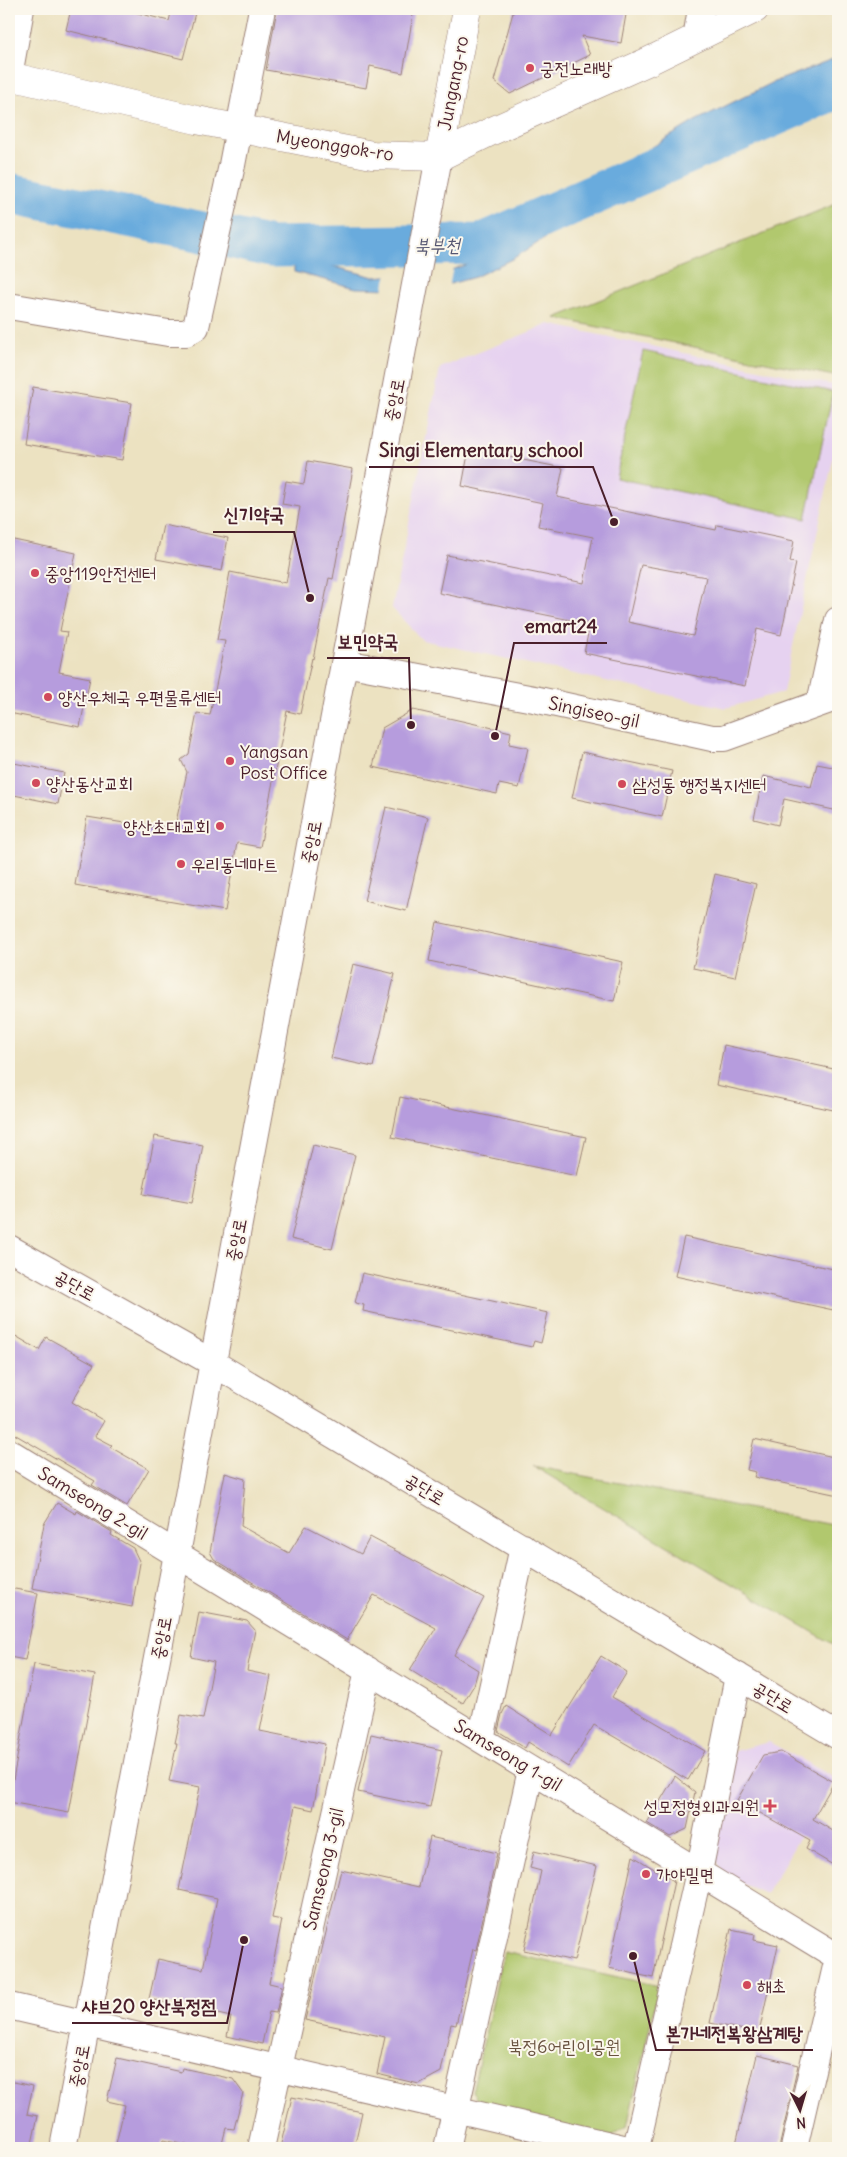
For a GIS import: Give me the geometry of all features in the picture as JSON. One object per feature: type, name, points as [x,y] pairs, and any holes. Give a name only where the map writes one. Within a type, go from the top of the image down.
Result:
[{"type":"main road","name":"Jungang-ro","points":[[439,157],[467,9]]},
{"type":"main road","name":"Myeonggok-ro","points":[[9,76],[197,120],[372,155],[439,157],[492,131],[647,62],[755,9]]},
{"type":"street","points":[[9,76],[21,9]]},
{"type":"street","points":[[9,306],[168,333],[186,333],[196,327],[232,165],[262,9]]},
{"type":"street","points":[[696,38],[701,9]]},
{"type":"street","name":"중앙로","points":[[63,2148],[177,1554],[439,157]]},
{"type":"street","points":[[829,700],[838,620]]},
{"type":"street","name":"Singiseo-gil","points":[[345,663],[534,699],[712,738],[724,738],[829,700]]},
{"type":"street","name":"공단로","points":[[9,1248],[213,1363],[838,1736]]},
{"type":"street","name":"Samseong 2-gil","points":[[9,1452],[177,1554]]},
{"type":"street","points":[[482,1739],[523,1547]]},
{"type":"street","name":"Samseong 1-gil","points":[[177,1554],[838,1957]]},
{"type":"street","name":"Samseong 3-gil","points":[[261,2148],[368,1670]]},
{"type":"street","points":[[636,2148],[699,1872],[738,1676]]},
{"type":"street","points":[[447,2148],[531,1770]]},
{"type":"street","points":[[794,2148],[838,1957]]},
{"type":"street","points":[[9,2006],[623,2148]]},
{"type":"shaded area","points":[[549,324],[838,386],[838,436],[783,692],[726,708],[422,640],[392,608],[440,368]]},
{"type":"shaded area","name":"성모정형외과의원","points":[[769,1742],[835,1778],[766,1894],[724,1876],[715,1856],[734,1751]]},
{"type":"green space","points":[[838,203],[838,377],[555,318]]},
{"type":"green space","points":[[643,351],[833,392],[806,519],[616,478]]},
{"type":"green space","points":[[533,1466],[838,1526],[838,1647]]},
{"type":"green space","name":"북정6어린이공원","points":[[504,1952],[659,1986],[627,2126],[609,2138],[483,2108],[472,2092]]},
{"type":"water","points":[[838,58],[838,84],[755,113],[674,151],[625,179],[552,234],[514,258],[475,277],[443,286],[391,289],[356,288],[294,272],[294,256],[374,277],[451,270],[487,257],[528,240],[556,217],[572,196],[695,121],[774,82]]},
{"type":"pier","points":[[453,267],[449,287],[383,291],[387,273]]},
{"type":"building","points":[[71,9],[122,9],[169,21],[172,9],[196,9],[183,59],[66,30]]},
{"type":"building","points":[[277,9],[414,9],[403,73],[370,66],[366,88],[266,70]]},
{"type":"building","points":[[514,9],[627,9],[621,43],[582,36],[590,55],[510,94],[494,81]]},
{"type":"building","points":[[33,387],[132,403],[122,460],[24,444]]},
{"type":"building","points":[[469,449],[563,468],[557,497],[716,530],[717,525],[794,541],[790,562],[796,563],[781,635],[757,629],[745,686],[584,653],[590,624],[439,593],[447,555],[584,583],[593,537],[538,526],[543,503],[462,486]],"holes":[[[641,565],[706,577],[693,636],[628,622]]]},
{"type":"building","points":[[308,461],[353,469],[333,579],[329,578],[300,714],[287,711],[260,847],[237,843],[225,911],[75,885],[87,817],[174,831],[187,772],[181,760],[189,754],[197,713],[210,715],[225,641],[217,640],[230,572],[286,583],[300,507],[282,504],[286,481],[304,484]]},
{"type":"building","points":[[163,525],[228,538],[222,571],[156,559]]},
{"type":"building","points":[[9,539],[76,553],[60,631],[67,632],[59,672],[90,678],[80,727],[9,713]]},
{"type":"building","points":[[413,710],[511,732],[509,744],[528,748],[519,788],[499,784],[497,794],[373,767],[382,728]]},
{"type":"building","name":"삼성동 행정복지센터","points":[[582,752],[672,771],[662,817],[572,798]]},
{"type":"building","name":"양산동산교회","points":[[9,762],[64,773],[58,804],[9,794]]},
{"type":"building","points":[[817,764],[838,768],[838,811],[784,799],[778,825],[754,819],[763,776],[811,787]]},
{"type":"building","points":[[386,807],[428,817],[406,911],[364,901]]},
{"type":"building","points":[[715,874],[756,884],[735,977],[693,968]]},
{"type":"building","points":[[437,922],[623,962],[614,1001],[429,961]]},
{"type":"building","points":[[353,964],[395,974],[373,1067],[331,1058]]},
{"type":"building","points":[[724,1045],[838,1070],[838,1111],[716,1085]]},
{"type":"building","points":[[400,1097],[586,1137],[577,1176],[392,1137]]},
{"type":"building","points":[[155,1136],[203,1145],[192,1203],[143,1194]]},
{"type":"building","points":[[313,1145],[355,1155],[332,1249],[291,1239]]},
{"type":"building","points":[[684,1237],[838,1270],[838,1311],[675,1276]]},
{"type":"building","points":[[362,1273],[548,1313],[541,1343],[534,1341],[532,1347],[363,1311],[364,1305],[355,1303]]},
{"type":"building","points":[[9,1332],[39,1350],[46,1337],[94,1364],[72,1402],[104,1421],[95,1436],[112,1445],[110,1447],[149,1469],[127,1506],[92,1485],[95,1481],[9,1431]]},
{"type":"building","points":[[754,1439],[838,1458],[838,1495],[754,1477],[756,1472],[747,1470]]},
{"type":"building","points":[[225,1473],[245,1479],[241,1526],[289,1553],[306,1526],[361,1554],[370,1537],[484,1598],[454,1655],[478,1670],[474,1685],[463,1703],[410,1670],[436,1628],[374,1595],[347,1640],[214,1559],[210,1552]]},
{"type":"building","points":[[57,1503],[76,1514],[77,1511],[112,1532],[111,1535],[133,1548],[140,1563],[132,1607],[32,1588],[44,1524]]},
{"type":"building","points":[[9,1588],[38,1593],[25,1660],[9,1657]]},
{"type":"building","points":[[199,1612],[247,1621],[255,1630],[247,1671],[271,1676],[260,1731],[325,1744],[313,1810],[295,1806],[272,1918],[282,1920],[269,1983],[282,1986],[276,2013],[269,2012],[262,2044],[227,2036],[231,2017],[149,1999],[158,1959],[203,1969],[217,1898],[179,1890],[200,1787],[169,1781],[181,1715],[203,1719],[214,1662],[191,1657]]},
{"type":"building","points":[[601,1656],[627,1672],[612,1697],[705,1751],[688,1780],[594,1725],[568,1767],[528,1742],[525,1748],[498,1731],[506,1706],[552,1735]]},
{"type":"building","points":[[34,1664],[95,1675],[69,1813],[9,1802]]},
{"type":"building","points":[[371,1734],[442,1750],[430,1807],[358,1792]]},
{"type":"building","points":[[781,1752],[834,1782],[813,1819],[838,1834],[838,1868],[806,1849],[810,1841],[737,1800],[763,1755]]},
{"type":"building","points":[[675,1776],[695,1792],[687,1829],[670,1837],[647,1823]]},
{"type":"building","points":[[430,1837],[497,1853],[476,1950],[473,1949],[456,2025],[451,2024],[441,2072],[419,2084],[377,2074],[385,2037],[305,2020],[341,1870],[419,1887]]},
{"type":"building","points":[[534,1851],[597,1866],[574,1961],[524,1950],[541,1871],[530,1868]]},
{"type":"building","points":[[633,1856],[674,1881],[653,1978],[609,1968]]},
{"type":"building","points":[[731,1929],[755,1934],[754,1940],[778,1945],[759,2033],[710,2023]]},
{"type":"building","points":[[757,2055],[798,2065],[779,2148],[735,2148]]},
{"type":"building","points":[[117,2058],[181,2072],[182,2068],[233,2079],[243,2093],[234,2129],[226,2128],[221,2148],[199,2148],[163,2140],[161,2148],[115,2148],[125,2105],[107,2101]]},
{"type":"building","points":[[9,2081],[33,2086],[27,2114],[38,2116],[31,2148],[9,2148]]},
{"type":"building","points":[[292,2097],[362,2112],[354,2148],[280,2148]]},
{"type":"waterway","name":"북부천","points":[[9,193],[271,247],[481,244],[838,88]]},
{"type":"place","name":"궁전노래방","points":[[530,68]]},
{"type":"place","name":"Singi Elementary school","points":[[614,522]]},
{"type":"place","name":"중앙119안전센터","points":[[35,573]]},
{"type":"place","name":"신기약국","points":[[310,598]]},
{"type":"place","name":"양산우체국 우편물류센터","points":[[48,697]]},
{"type":"place","name":"보민약국","points":[[411,725]]},
{"type":"place","name":"emart24","points":[[495,736]]},
{"type":"place","name":"Yangsan Post Office","points":[[230,761]]},
{"type":"place","name":"양산동산교회","points":[[36,783]]},
{"type":"place","name":"삼성동 행정복지센터","points":[[622,784]]},
{"type":"place","name":"양산초대교회","points":[[220,826]]},
{"type":"place","name":"우리동네마트","points":[[181,864]]},
{"type":"place","name":"성모정형외과의원","points":[[770,1806]]},
{"type":"place","name":"가야밀면","points":[[646,1874]]},
{"type":"place","name":"샤브20 양산북정점","points":[[244,1940]]},
{"type":"place","name":"본가네전복왕삼계탕","points":[[633,1956]]},
{"type":"place","name":"해초","points":[[747,1985]]}]
